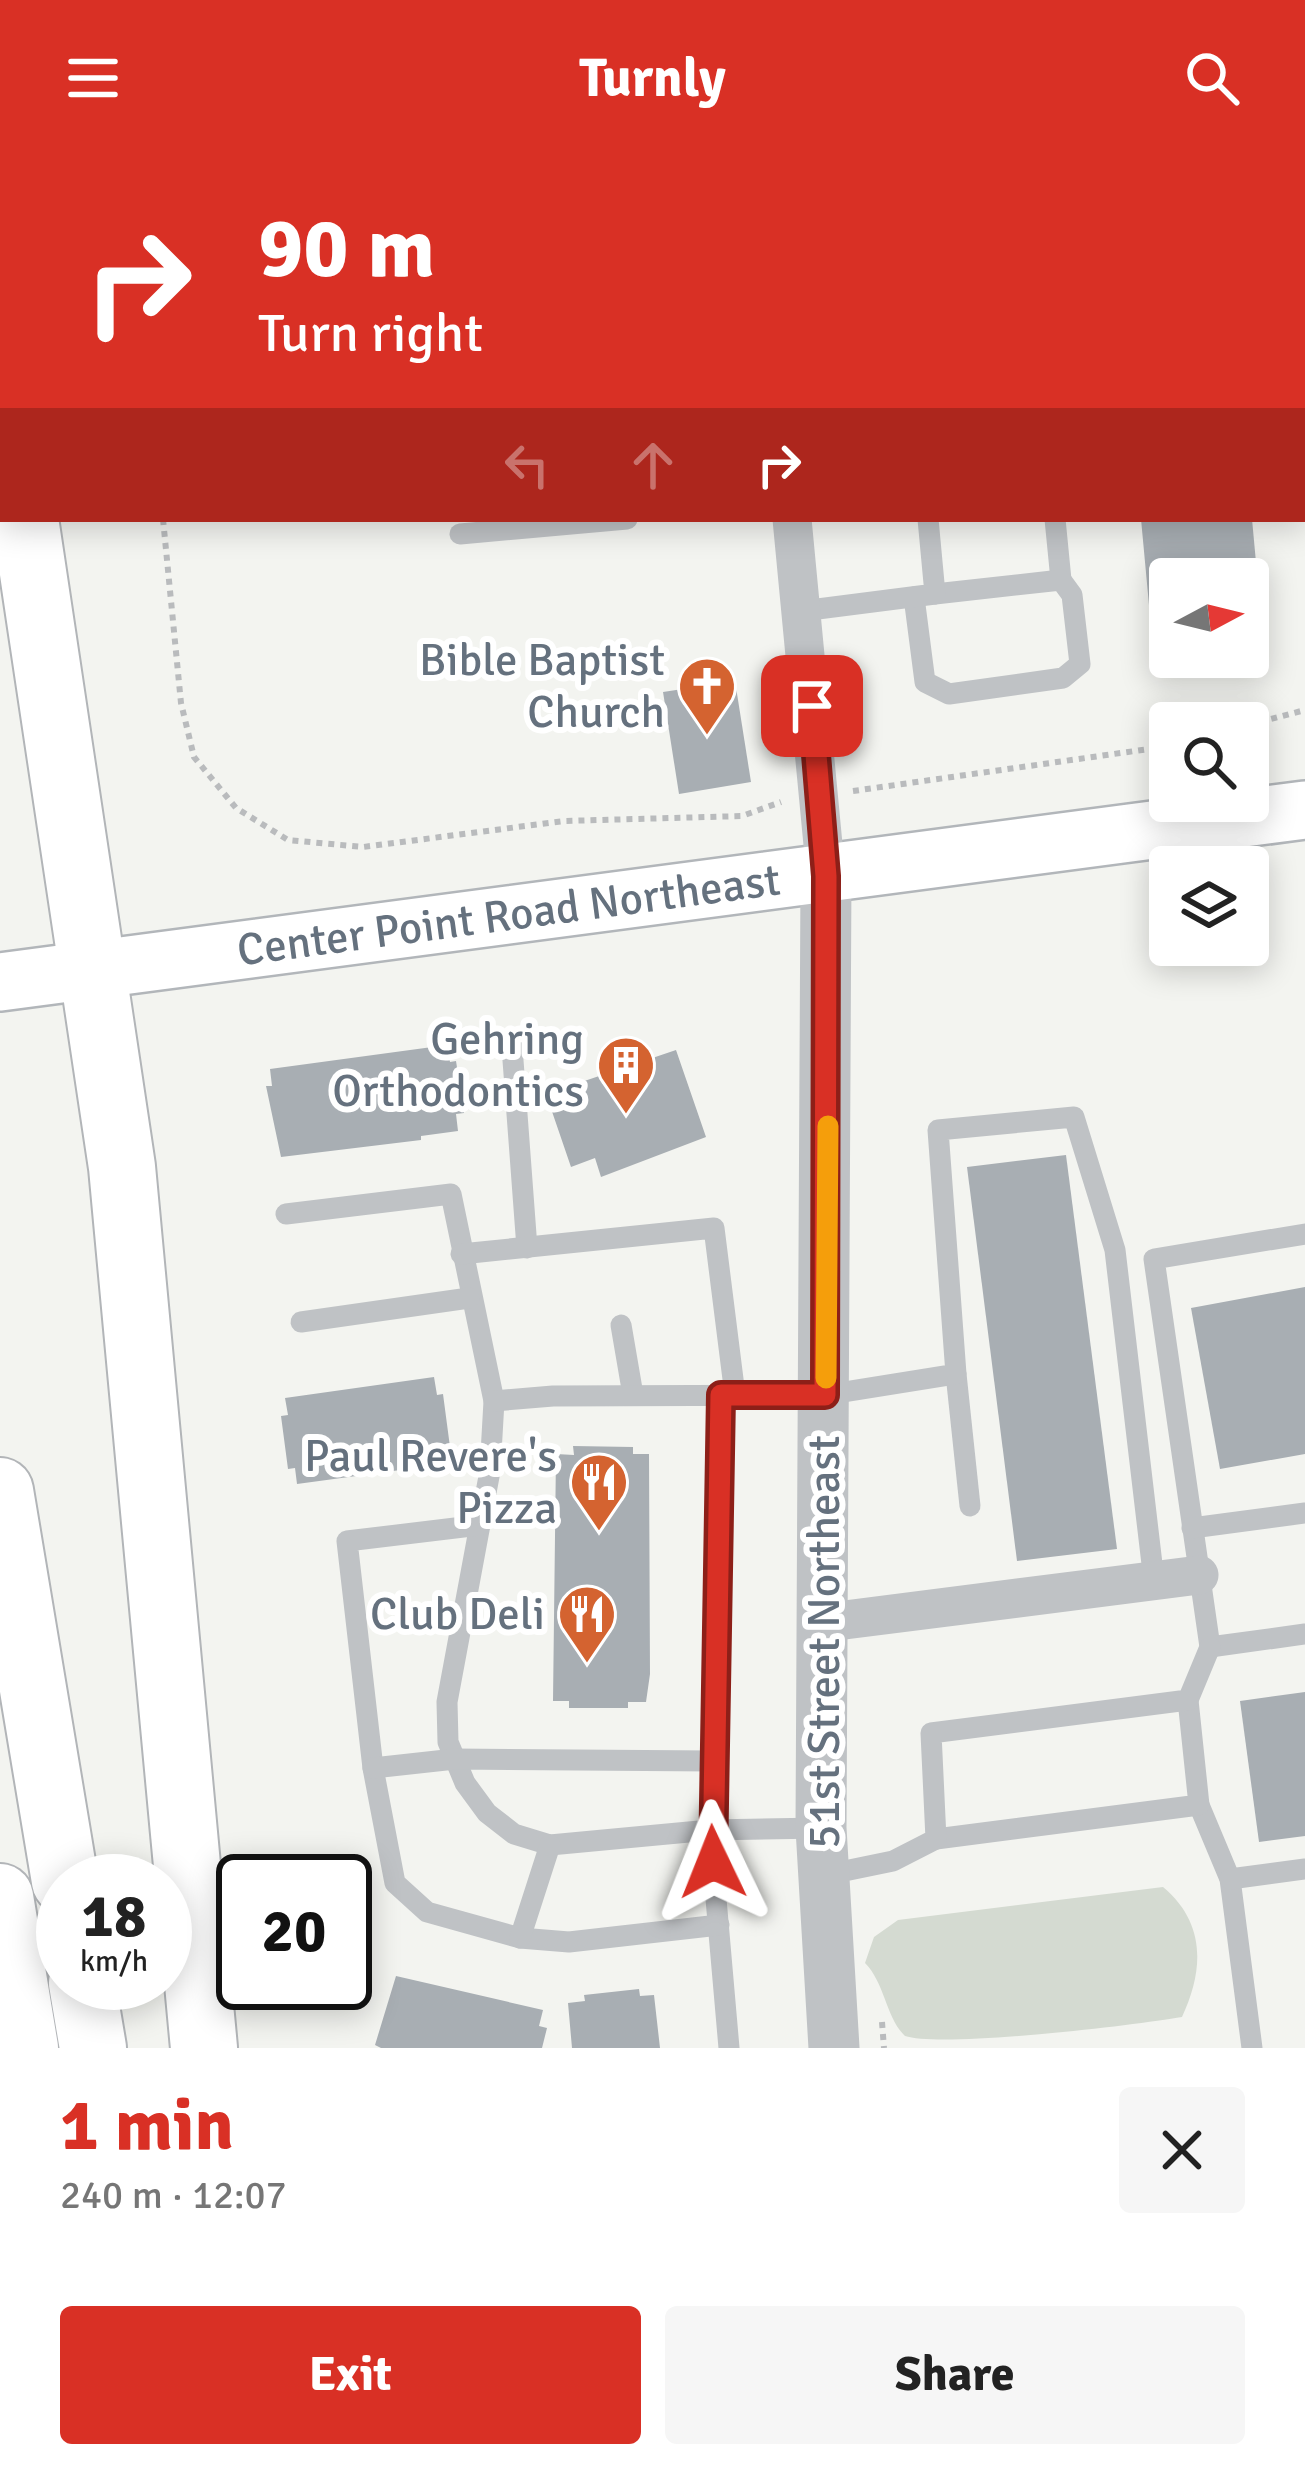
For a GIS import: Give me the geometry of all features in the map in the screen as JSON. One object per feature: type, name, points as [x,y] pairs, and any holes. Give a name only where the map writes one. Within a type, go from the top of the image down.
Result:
[{"type":"highway","points":[[25,522],[122,1167],[204,2048]]},
{"type":"highway","points":[[0,1491],[60,1854]]},
{"type":"highway","points":[[0,1898],[25,2048]]},
{"type":"highway","points":[[87,2010],[93,2048]]},
{"type":"main road","name":"Center Point Road Northeast","points":[[0,982],[1305,810]]},
{"type":"street","points":[[793,522],[826,876]]},
{"type":"street","name":"51st Street Northeast","points":[[826,876],[821,1623],[823,1851],[834,2048]]},
{"type":"street","points":[[821,1623],[1199,1575]]},
{"type":"lane","points":[[460,534],[594,522]]},
{"type":"lane","points":[[928,522],[925,682],[949,694],[1063,678],[1080,664],[1072,595],[1061,580],[1055,522]]},
{"type":"lane","points":[[802,611],[1061,580]]},
{"type":"lane","points":[[526,1247],[512,1047],[549,1038]]},
{"type":"lane","points":[[970,1506],[938,1130],[1073,1117],[1115,1250],[1154,1581]]},
{"type":"lane","points":[[286,1214],[451,1194],[494,1401],[480,1525],[447,1702],[448,1742],[487,1813],[514,1834],[550,1845],[710,1830],[892,1861],[936,1839],[1199,1805]]},
{"type":"lane","points":[[461,1254],[714,1228],[728,1395],[710,1830],[729,2048]]},
{"type":"lane","points":[[1252,2048],[1229,1879],[1199,1805],[1188,1700],[1210,1647],[1154,1259],[1305,1234]]},
{"type":"lane","points":[[302,1322],[469,1298]]},
{"type":"lane","points":[[621,1324],[633,1395]]},
{"type":"lane","points":[[494,1401],[825,1395],[956,1374]]},
{"type":"lane","points":[[1192,1528],[1305,1513]]},
{"type":"lane","points":[[480,1525],[347,1541],[373,1768],[395,1883],[427,1912],[520,1938],[569,1942],[718,1925]]},
{"type":"lane","points":[[1210,1647],[1305,1634]]},
{"type":"lane","points":[[936,1839],[931,1733],[1188,1700]]},
{"type":"lane","points":[[373,1768],[455,1759],[712,1761]]},
{"type":"lane","points":[[520,1938],[550,1845]]},
{"type":"lane","points":[[1229,1879],[1305,1869]]},
{"type":"path","points":[[163,522],[181,703],[194,757],[236,808],[288,840],[363,848],[564,821],[742,816],[776,803]]},
{"type":"path","points":[[1269,719],[1305,710]]},
{"type":"path","points":[[863,790],[1149,750]]},
{"type":"path","points":[[882,2022],[884,2048]]},
{"type":"shaded area","points":[[1163,1887],[1187,1916],[1197,1948],[1194,1982],[1182,2017],[995,2038],[905,2036],[865,1963],[874,1937],[898,1920]]},
{"type":"building","points":[[1141,522],[1252,522],[1256,558],[1149,558],[1149,605]]},
{"type":"building","name":"Bible Baptist Church","points":[[735,681],[751,782],[679,794],[663,692]]},
{"type":"building","points":[[447,1045],[450,1062],[456,1061],[464,1113],[456,1114],[458,1131],[281,1157],[266,1086],[272,1086],[270,1069]]},
{"type":"building","name":"Gehring Orthodontics","points":[[676,1050],[706,1137],[601,1177],[595,1158],[571,1167],[546,1094]]},
{"type":"building","points":[[1066,1155],[1117,1549],[1017,1561],[967,1167]]},
{"type":"building","points":[[1305,1287],[1305,1454],[1220,1469],[1191,1308]]},
{"type":"building","points":[[434,1377],[437,1395],[443,1394],[450,1447],[443,1449],[445,1464],[297,1484],[295,1468],[288,1469],[281,1416],[288,1415],[285,1398]]},
{"type":"building","points":[[573,1446],[633,1447],[633,1454],[649,1454],[650,1674],[646,1702],[628,1702],[628,1708],[569,1708],[569,1701],[553,1701],[556,1454],[574,1455]]},
{"type":"building","points":[[1305,1692],[1305,1836],[1259,1842],[1240,1701]]},
{"type":"building","points":[[396,1976],[543,2010],[539,2026],[547,2028],[542,2048],[381,2048],[375,2045]]},
{"type":"building","points":[[639,1989],[640,1996],[654,1995],[660,2048],[572,2048],[568,2003],[585,2001],[584,1995]]},
{"type":"slow traffic","points":[[826,1378],[828,1126]]},
{"type":"place","name":"Bible Baptist Church","points":[[707,737]]},
{"type":"place","name":"Gehring Orthodontics","points":[[626,1116]]},
{"type":"place","name":"Paul Revere's Pizza","points":[[599,1533]]},
{"type":"place","name":"Club Deli","points":[[587,1665]]},
{"type":"route","points":[[713,1862],[721,1395],[825,1395],[829,1018],[826,876],[812,706]]}]
